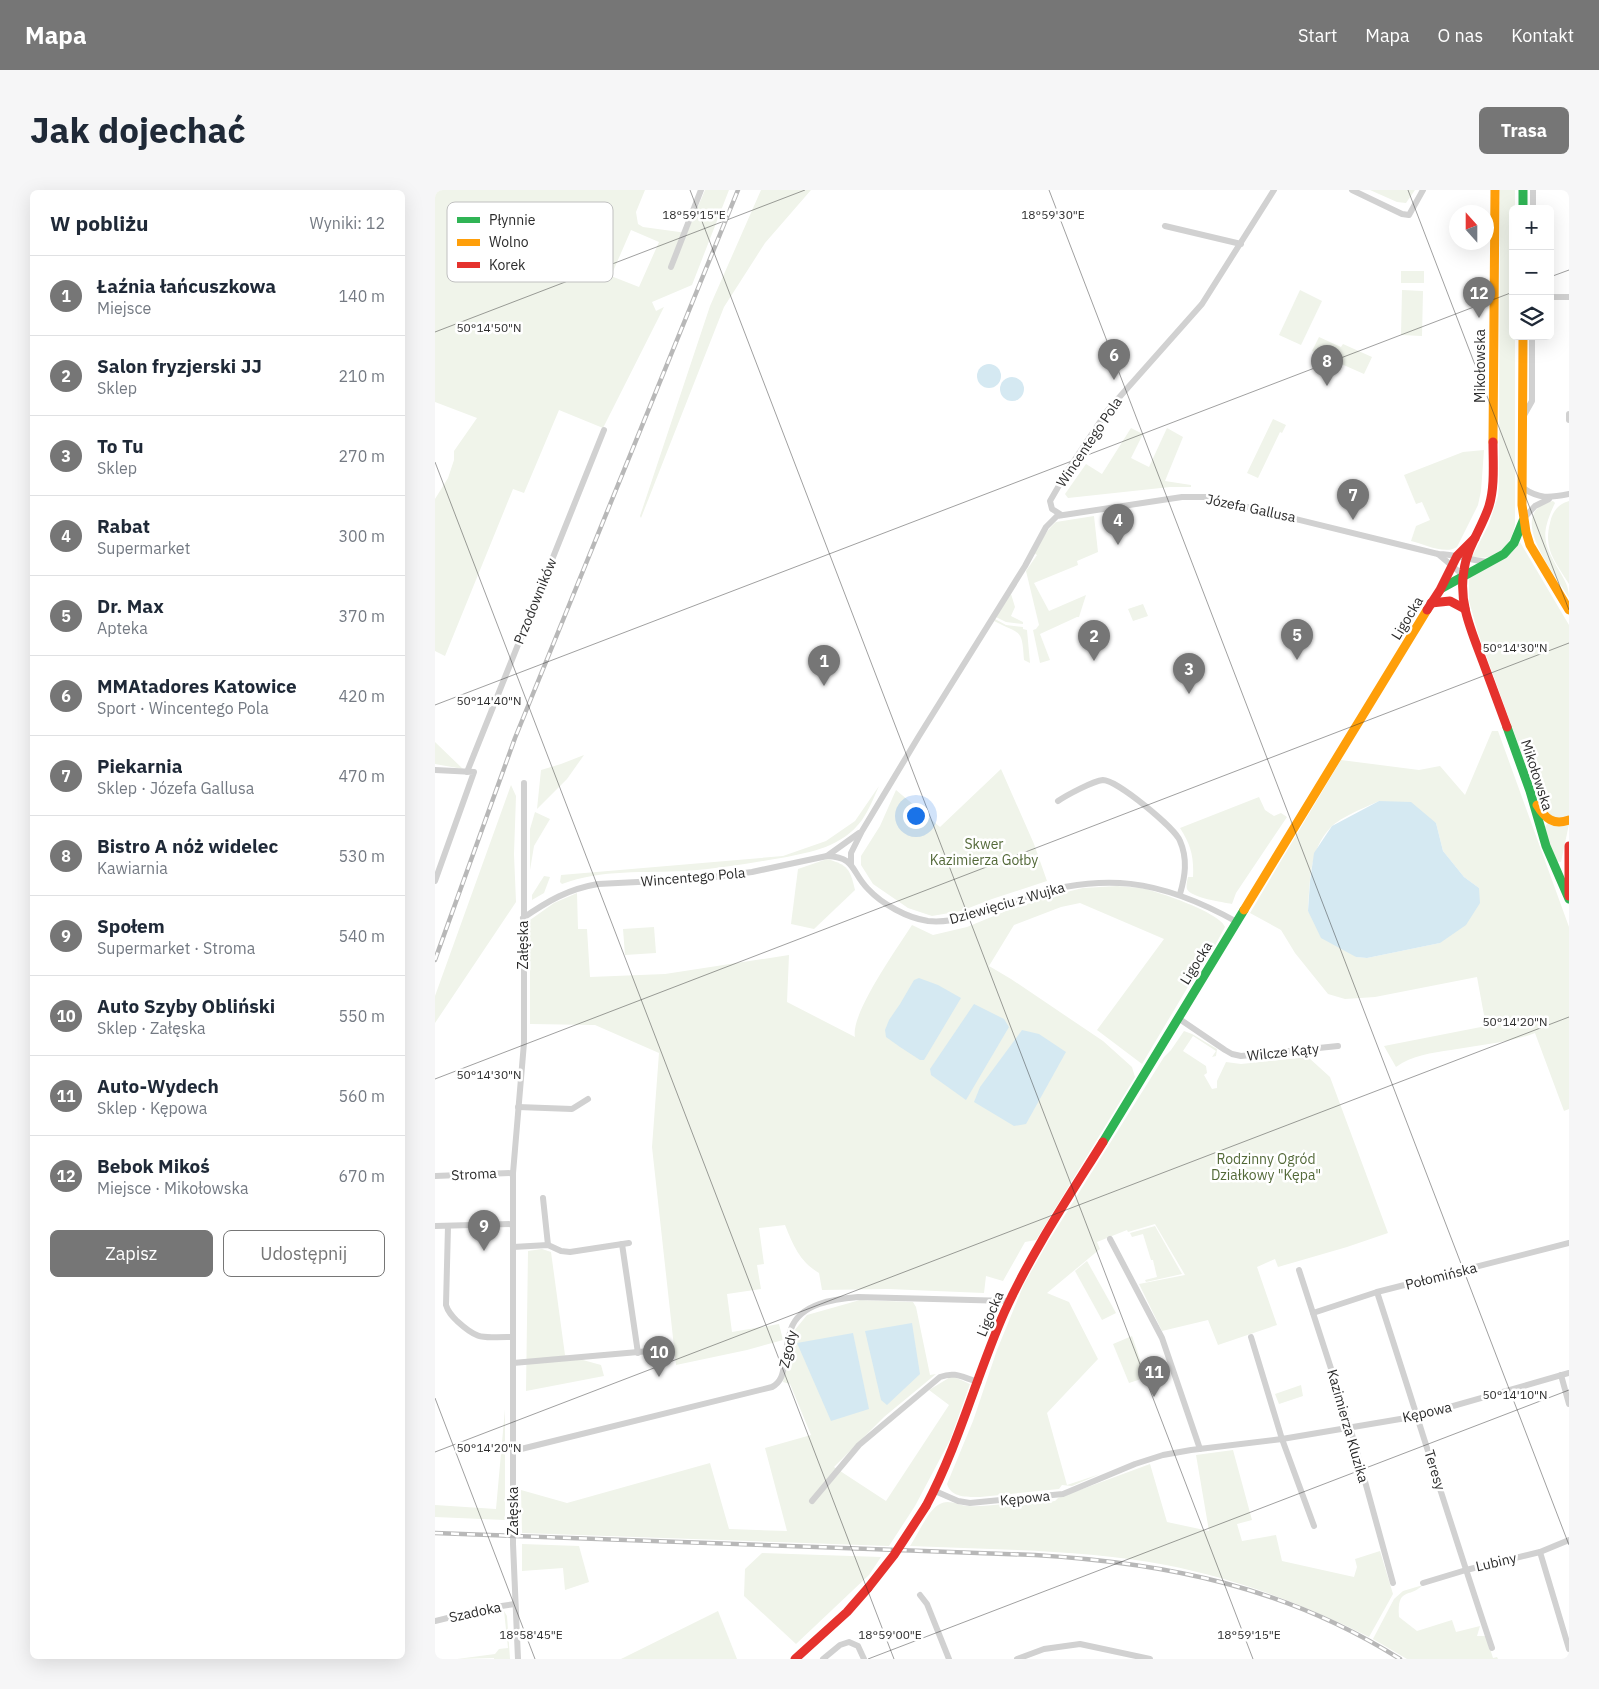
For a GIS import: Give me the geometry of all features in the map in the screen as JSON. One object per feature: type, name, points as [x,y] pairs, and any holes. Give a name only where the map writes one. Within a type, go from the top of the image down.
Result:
[{"type":"street","points":[[671,267],[701,190]]},
{"type":"street","name":"Wincentego Pola","points":[[851,864],[851,853],[862,831],[1025,566],[1046,527],[1060,514],[1052,509],[1050,501],[1071,465],[1108,410],[1203,304],[1274,190]]},
{"type":"street","points":[[1352,190],[1402,214],[1409,215],[1423,190]]},
{"type":"street","name":"Mikołowska","points":[[1495,190],[1494,479],[1490,507],[1466,560],[1463,575],[1463,594],[1465,609],[1530,792],[1534,811],[1561,883],[1569,899]]},
{"type":"street","points":[[1523,190],[1523,205]]},
{"type":"street","points":[[1533,190],[1533,205]]},
{"type":"street","points":[[1165,226],[1241,244]]},
{"type":"street","points":[[1554,297],[1569,297]]},
{"type":"street","points":[[1523,340],[1523,519],[1527,539],[1533,551],[1569,610]]},
{"type":"street","points":[[1522,418],[1532,401],[1533,340]]},
{"type":"street","points":[[1569,414],[1569,420]]},
{"type":"street","name":"Przodowników","points":[[467,772],[604,430]]},
{"type":"street","points":[[1523,488],[1534,496],[1541,498],[1569,494]]},
{"type":"street","points":[[1440,590],[1509,550],[1516,540],[1523,519],[1528,512],[1543,501],[1557,496]]},
{"type":"street","name":"Józefa Gallusa","points":[[1060,514],[1182,497],[1206,497],[1298,518],[1438,554],[1457,556],[1466,560]]},
{"type":"street","name":"Mikołowska","points":[[1451,566],[1457,556],[1475,538]]},
{"type":"street","name":"Józefa Gallusa","points":[[1438,554],[1463,575]]},
{"type":"street","points":[[1466,560],[1489,562]]},
{"type":"street","name":"Ligocka","points":[[795,1659],[847,1612],[868,1588],[900,1547],[926,1506],[957,1443],[991,1344],[1009,1301],[1048,1230],[1440,590],[1451,566]]},
{"type":"street","points":[[1431,603],[1450,601],[1465,609]]},
{"type":"street","points":[[435,770],[474,772],[435,881]]},
{"type":"street","points":[[1058,801],[1102,780],[1110,781],[1135,799],[1173,830],[1180,840],[1185,861],[1184,879],[1180,894]]},
{"type":"street","name":"Załęska","points":[[518,1659],[513,1544],[513,1172],[524,1042],[524,783]]},
{"type":"street","points":[[1530,792],[1542,815],[1547,820],[1561,823],[1569,820]]},
{"type":"street","name":"Wincentego Pola","points":[[523,918],[555,897],[583,886],[719,877],[752,872],[827,856],[862,831]]},
{"type":"street","name":"Mikołowska","points":[[1569,846],[1569,899]]},
{"type":"street","points":[[827,856],[838,856],[851,864]]},
{"type":"street","name":"Dziewięciu z Wujka","points":[[851,864],[864,885],[873,894],[904,914],[919,920],[945,921],[961,918],[1041,893],[1091,882],[1123,882],[1180,894],[1237,922]]},
{"type":"street","name":"Wilcze Kąty","points":[[1178,1018],[1225,1050],[1241,1056],[1338,1046]]},
{"type":"street","points":[[518,1107],[572,1109],[588,1099]]},
{"type":"street","name":"Stroma","points":[[435,1176],[513,1172]]},
{"type":"street","points":[[543,1198],[548,1245]]},
{"type":"street","points":[[435,1226],[513,1224]]},
{"type":"street","points":[[448,1226],[446,1305],[448,1310],[473,1335],[484,1338],[513,1337]]},
{"type":"street","points":[[1110,1239],[1162,1338],[1201,1449]]},
{"type":"street","points":[[513,1247],[548,1245],[561,1251],[570,1252],[629,1243]]},
{"type":"street","name":"Połomińska","points":[[1313,1313],[1377,1292],[1569,1243]]},
{"type":"street","points":[[622,1244],[638,1353]]},
{"type":"street","name":"Kazimierza Kluzika","points":[[1299,1270],[1350,1428],[1393,1583]]},
{"type":"street","name":"Teresy","points":[[1377,1292],[1466,1570],[1493,1648]]},
{"type":"street","name":"Zgody","points":[[513,1451],[772,1387],[780,1381],[783,1373],[792,1328],[801,1316],[821,1303],[838,1298],[858,1297],[1009,1301]]},
{"type":"street","points":[[1251,1337],[1282,1439],[1314,1526]]},
{"type":"street","points":[[513,1363],[661,1350]]},
{"type":"street","points":[[812,1501],[859,1445],[940,1377],[949,1373],[979,1382]]},
{"type":"street","name":"Kępowa","points":[[935,1490],[958,1501],[970,1503],[1063,1494],[1135,1464],[1163,1455],[1282,1439],[1418,1416],[1569,1373]]},
{"type":"street","points":[[1561,1375],[1569,1404]]},
{"type":"street","name":"Lubiny","points":[[1423,1583],[1466,1570],[1540,1552],[1569,1540]]},
{"type":"street","points":[[1540,1552],[1569,1649]]},
{"type":"street","points":[[921,1595],[927,1604],[949,1659]]},
{"type":"street","name":"Szadoka","points":[[435,1621],[488,1608],[515,1604]]},
{"type":"street","points":[[823,1659],[840,1645],[849,1642],[858,1646],[864,1659]]},
{"type":"street","points":[[1017,1659],[1032,1656],[1056,1646],[1080,1644],[1149,1659]]},
{"type":"green space","points":[[435,190],[645,190],[636,212],[638,224],[643,227],[687,233],[705,190],[729,190],[692,285],[652,302],[656,311],[664,307],[603,428],[559,410],[524,493],[513,489],[445,656],[435,651],[435,499],[448,478],[454,460],[454,451],[477,418],[435,402]]},
{"type":"green space","points":[[761,190],[811,190],[765,243],[724,307],[641,518],[640,516],[710,306]]},
{"type":"green space","points":[[1370,190],[1415,190],[1406,203],[1397,202]]},
{"type":"green space","points":[[1500,190],[1515,190],[1515,205],[1509,205],[1509,340],[1515,340],[1515,525],[1510,540],[1501,551],[1488,557],[1472,557],[1489,524],[1498,496]]},
{"type":"green space","points":[[1401,271],[1424,271],[1424,283],[1401,283]]},
{"type":"green space","points":[[1300,290],[1322,301],[1301,345],[1279,335]]},
{"type":"green space","points":[[1402,290],[1423,291],[1422,336],[1401,335]]},
{"type":"green space","points":[[1319,337],[1341,347],[1343,344],[1372,357],[1364,374],[1312,351]]},
{"type":"green space","points":[[1273,419],[1286,425],[1282,433],[1280,432],[1258,478],[1247,473]]},
{"type":"green space","points":[[1131,428],[1143,434],[1131,458],[1149,467],[1167,428],[1183,437],[1165,481],[1191,485],[1191,487],[1170,487],[1068,498],[1065,494],[1086,464],[1102,474]]},
{"type":"green space","points":[[1484,450],[1478,505],[1457,547],[1447,550],[1411,541],[1416,526],[1430,520],[1422,502],[1416,504],[1404,475],[1463,452]]},
{"type":"green space","points":[[1553,501],[1555,503],[1547,523],[1545,539],[1566,584],[1569,598],[1545,560],[1532,530],[1532,517],[1539,507]]},
{"type":"green space","points":[[1569,501],[1569,584],[1552,555],[1548,541],[1548,532],[1554,512],[1559,506]]},
{"type":"green space","points":[[1094,516],[1098,552],[1077,561],[1078,565],[1034,583],[1049,611],[1086,595],[1079,617],[1040,634],[1050,660],[1040,663],[1033,630],[1039,625],[1026,571],[1037,555],[1034,553],[1044,536],[1056,522]]},
{"type":"green space","points":[[1520,542],[1569,625],[1569,816],[1560,820],[1547,816],[1540,804],[1478,633],[1469,601],[1469,577],[1504,559]]},
{"type":"green space","points":[[1011,594],[1015,607],[1011,616],[1023,622],[1023,624],[1006,622],[996,617]]},
{"type":"green space","points":[[1143,604],[1148,616],[1133,621],[1128,609]]},
{"type":"green space","points":[[995,619],[1006,625],[1023,627],[1023,629],[1027,630],[1030,663],[1024,660],[1021,637],[1015,631],[994,621]]},
{"type":"green space","points":[[1492,731],[1498,731],[1569,927],[1569,1109],[1564,1111],[1535,1033],[1504,1041],[1422,1055],[1396,1067],[1384,1046],[1486,1026],[1477,977],[1375,997],[1345,999],[1328,994],[1295,953],[1281,930],[1250,913],[1341,760],[1419,770],[1440,766],[1465,795]],"holes":[[[1379,801],[1436,823],[1443,851],[1464,877],[1479,888],[1440,943],[1367,958],[1356,957],[1308,911],[1312,866],[1318,846],[1331,827]]]},
{"type":"green space","points":[[435,742],[463,769],[435,764]]},
{"type":"green space","points":[[584,755],[567,779],[537,809],[541,770]]},
{"type":"green space","name":"Skwer Kazimierza Gołby","points":[[1001,769],[1034,844],[1047,881],[961,911],[932,916],[908,908],[873,884],[861,865],[861,856],[880,826],[896,790],[940,827]]},
{"type":"green space","points":[[511,785],[516,796],[514,854],[516,902],[435,1023],[435,996]]},
{"type":"green space","points":[[879,786],[862,820],[845,836],[826,847],[781,858],[734,866],[686,871],[608,874],[577,879],[562,884],[560,882],[561,875],[783,856],[826,841],[855,821]]},
{"type":"green space","points":[[1259,797],[1265,810],[1274,816],[1281,813],[1287,817],[1236,893],[1232,904],[1194,895],[1187,889],[1188,877],[1193,877],[1192,857],[1187,840],[1180,828]]},
{"type":"green space","points":[[535,812],[550,819],[534,846],[530,870],[530,829]]},
{"type":"green space","points":[[1547,824],[1569,824],[1561,862],[1555,861],[1544,828]]},
{"type":"green space","points":[[827,859],[840,863],[847,869],[855,890],[814,929],[791,924],[798,869]]},
{"type":"green space","points":[[544,876],[550,877],[544,893],[532,900],[532,895]]},
{"type":"green space","points":[[1117,886],[1141,888],[1174,898],[1212,915],[1221,921],[1225,927],[1142,1064],[1097,1030],[1164,939],[1080,903],[1061,907],[1014,925],[989,966],[1103,1041],[1132,1067],[1135,1077],[1036,1240],[1025,1242],[1003,1281],[986,1276],[984,1293],[888,1289],[822,1290],[819,1273],[812,1269],[802,1258],[794,1246],[785,1225],[759,1228],[764,1264],[757,1265],[761,1289],[727,1294],[732,1332],[779,1324],[783,1340],[747,1350],[676,1365],[652,1147],[659,1053],[595,1025],[530,1024],[530,920],[554,903],[577,893],[578,929],[587,929],[590,977],[665,974],[789,955],[787,1002],[855,1037],[855,1026],[867,997],[912,925],[933,935],[967,927],[1006,911],[1054,895],[1083,888]]},
{"type":"green space","points":[[654,927],[656,953],[625,955],[623,929]]},
{"type":"green space","name":"Rodzinny Ogród Działkowy \"Kępa\"","points":[[1184,1031],[1217,1049],[1216,1056],[1212,1057],[1216,1051],[1193,1036],[1183,1051],[1206,1066],[1207,1073],[1204,1075],[1212,1089],[1217,1088],[1217,1081],[1226,1062],[1241,1064],[1308,1057],[1330,1077],[1388,1233],[1278,1267],[1275,1259],[1257,1267],[1277,1325],[1218,1345],[1208,1320],[1162,1331],[1139,1284],[1185,1275],[1155,1224],[1128,1232],[1127,1230],[1097,1242],[1100,1249],[1047,1293],[1069,1302],[1098,1359],[1047,1413],[1067,1485],[1100,1474],[1072,1486],[1062,1485],[1059,1489],[980,1497],[965,1497],[956,1494],[949,1489],[947,1484],[973,1421],[997,1350],[1024,1284],[1048,1242],[1164,1057]]},
{"type":"green space","points":[[1155,1226],[1182,1274],[1146,1282],[1145,1280],[1157,1277],[1153,1260],[1151,1260],[1143,1234],[1132,1237],[1130,1233]]},
{"type":"green space","points":[[542,1249],[551,1252],[565,1355],[601,1365],[604,1376],[526,1391],[528,1251]]},
{"type":"green space","points":[[1087,1261],[1116,1313],[1102,1320],[1075,1271]]},
{"type":"green space","points":[[860,1300],[913,1302],[916,1307],[930,1375],[936,1374],[884,1417],[834,1467],[886,1501],[949,1405],[929,1390],[952,1376],[970,1384],[950,1440],[915,1506],[889,1546],[522,1533],[521,1490],[567,1503],[710,1463],[729,1529],[787,1531],[765,1448],[811,1435],[790,1384],[783,1382],[794,1331],[807,1315]]},
{"type":"green space","points":[[1132,1336],[1143,1368],[1140,1369],[1144,1378],[1129,1383],[1113,1344]]},
{"type":"green space","points":[[1301,1385],[1303,1396],[1279,1404],[1275,1394]]},
{"type":"green space","points":[[505,1409],[505,1520],[435,1517],[435,1505],[496,1509]]},
{"type":"green space","points":[[1233,1450],[1252,1520],[1237,1524],[1242,1541],[1276,1535],[1282,1561],[1354,1577],[1357,1567],[1355,1559],[1380,1551],[1393,1594],[1369,1637],[1295,1603],[1270,1594],[1219,1578],[1166,1565],[1070,1553],[910,1546],[930,1513],[942,1503],[949,1502],[974,1506],[1018,1502],[1022,1505],[1055,1501],[1058,1498],[1150,1464],[1167,1522],[1209,1531],[1196,1455]]},
{"type":"green space","points":[[522,1544],[579,1546],[589,1582],[565,1590],[563,1568],[522,1571]]},
{"type":"green space","points":[[762,1553],[881,1557],[869,1575],[796,1644],[744,1596],[745,1569]]},
{"type":"green space","points":[[1423,1585],[1402,1597],[1399,1617],[1417,1631],[1452,1620],[1456,1632],[1480,1626],[1477,1636],[1486,1636],[1493,1658],[1497,1657],[1498,1659],[1407,1659],[1373,1639],[1394,1599],[1403,1591]]},
{"type":"green space","points":[[504,1611],[507,1616],[510,1659],[457,1659],[495,1654],[499,1649],[508,1648]]},
{"type":"green space","points":[[718,1611],[737,1659],[621,1659]]},
{"type":"water","points":[[989,364],[998,367],[1001,376],[998,385],[989,388],[980,385],[977,376],[980,367]]},
{"type":"water","points":[[1012,377],[1017,378],[1023,384],[1023,394],[1017,400],[1012,401],[1007,400],[1001,394],[1000,389],[1001,384],[1007,378]]},
{"type":"water","points":[[1379,801],[1411,802],[1436,823],[1443,851],[1464,877],[1479,888],[1480,903],[1466,925],[1440,943],[1367,958],[1356,957],[1321,938],[1308,911],[1314,853],[1332,826]]},
{"type":"water","points":[[919,978],[938,985],[961,998],[924,1060],[920,1060],[886,1037],[885,1030],[889,1020],[914,980]]},
{"type":"water","points":[[974,1004],[1004,1019],[1009,1027],[966,1100],[931,1075],[930,1069]]},
{"type":"water","points":[[1022,1030],[1039,1034],[1066,1052],[1026,1124],[1014,1126],[974,1102],[980,1087]]},
{"type":"water","points":[[912,1323],[920,1374],[887,1405],[881,1400],[865,1331]]},
{"type":"water","points":[[853,1333],[869,1409],[831,1421],[797,1343]]},
{"type":"railway","points":[[435,960],[515,738],[738,190]]},
{"type":"railway","points":[[435,1533],[1035,1555],[1132,1564],[1224,1583],[1269,1597],[1357,1634],[1400,1659]]},
{"type":"traffic: fast","points":[[1523,190],[1523,205]]},
{"type":"traffic: fast","points":[[1442,588],[1504,554],[1514,543],[1523,521]]},
{"type":"traffic: fast","points":[[1507,727],[1530,791],[1546,846],[1569,899]]},
{"type":"traffic: fast","points":[[1103,1142],[1244,910]]},
{"type":"traffic: slow","points":[[1493,442],[1495,190]]},
{"type":"traffic: slow","points":[[1523,340],[1522,505],[1526,532],[1530,545],[1569,610]]},
{"type":"traffic: slow","points":[[1244,910],[1427,610]]},
{"type":"traffic: slow","points":[[1537,805],[1550,820],[1558,822],[1569,820]]},
{"type":"traffic: jam","points":[[1493,442],[1491,498],[1486,514],[1471,545],[1466,562],[1463,594],[1467,617],[1507,727]]},
{"type":"traffic: jam","points":[[1427,610],[1440,590],[1457,556],[1475,538]]},
{"type":"traffic: jam","points":[[1431,603],[1450,601],[1465,609]]},
{"type":"traffic: jam","points":[[1569,846],[1569,896]]},
{"type":"traffic: jam","points":[[926,1506],[958,1435],[1004,1313],[1026,1269],[1103,1142]]},
{"type":"traffic: jam","points":[[868,1588],[894,1555],[926,1506]]},
{"type":"traffic: jam","points":[[795,1659],[847,1612],[868,1588]]},
{"type":"place","name":"Bebok Mikoś","points":[[1479,318]]},
{"type":"place","name":"MMAtadores Katowice","points":[[1114,380]]},
{"type":"place","name":"Bistro A nóż widelec","points":[[1327,386]]},
{"type":"place","name":"Piekarnia","points":[[1353,520]]},
{"type":"place","name":"Rabat","points":[[1118,545]]},
{"type":"place","name":"Dr. Max","points":[[1297,660]]},
{"type":"place","name":"Salon fryzjerski JJ","points":[[1094,661]]},
{"type":"place","name":"Łaźnia łańcuszkowa","points":[[824,686]]},
{"type":"place","name":"To Tu","points":[[1189,694]]},
{"type":"place","name":"Społem","points":[[484,1251]]},
{"type":"place","name":"Auto Szyby Obliński","points":[[659,1377]]},
{"type":"place","name":"Auto-Wydech","points":[[1154,1397]]}]
